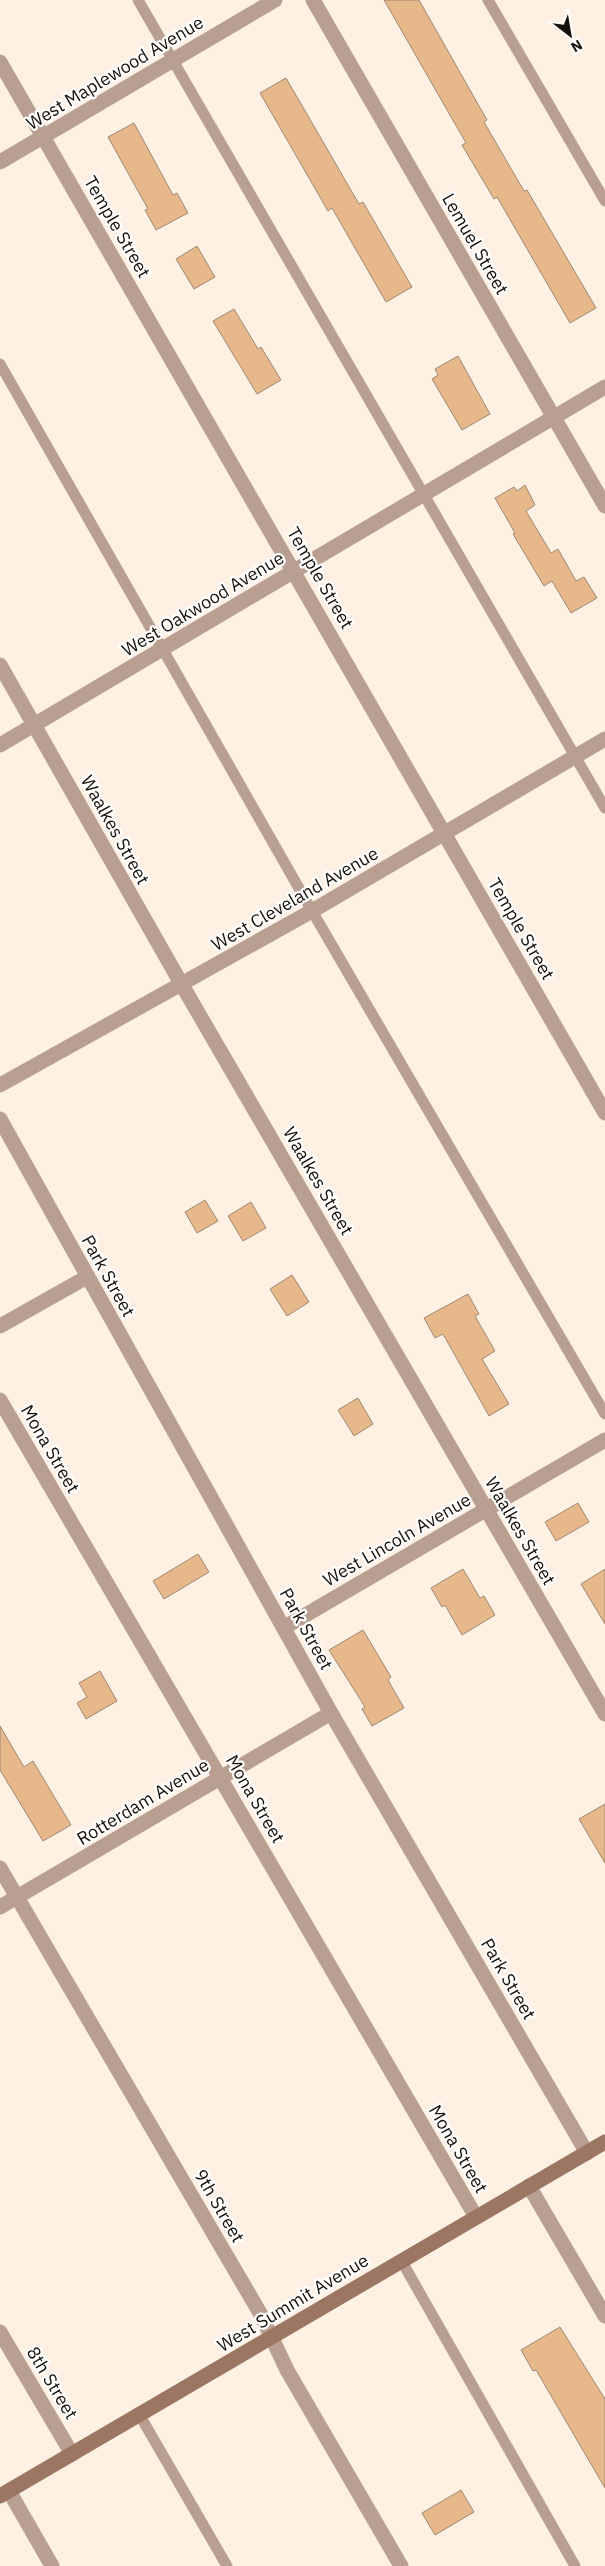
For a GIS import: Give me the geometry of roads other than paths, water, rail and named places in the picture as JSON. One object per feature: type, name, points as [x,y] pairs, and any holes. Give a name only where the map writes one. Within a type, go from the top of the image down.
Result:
[{"type":"street","name":"West Maplewood Avenue","points":[[0,162],[275,0]]},
{"type":"street","name":"Lemuel Street","points":[[313,0],[605,506]]},
{"type":"street","name":"Temple Street","points":[[0,62],[605,1113]]},
{"type":"street","name":"West Oakwood Avenue","points":[[0,745],[605,387]]},
{"type":"street","name":"Waalkes Street","points":[[0,665],[182,985],[605,1714]]},
{"type":"street","name":"West Cleveland Avenue","points":[[0,1085],[312,911],[605,739]]},
{"type":"street","name":"Park Street","points":[[0,1119],[285,1627],[331,1713],[587,2153]]},
{"type":"street","points":[[0,1326],[87,1277]]},
{"type":"street","name":"Mona Street","points":[[0,1400],[476,2217]]},
{"type":"street","name":"West Lincoln Avenue","points":[[285,1627],[605,1440]]},
{"type":"street","name":"Rotterdam Avenue","points":[[0,1908],[331,1713]]},
{"type":"street","name":"9th Street","points":[[0,1868],[255,2305],[271,2338],[401,2566]]},
{"type":"street","name":"West Summit Avenue","points":[[4,2494],[605,2142]]},
{"type":"street","points":[[529,2186],[605,2316]]},
{"type":"street","name":"8th Street","points":[[0,2332],[72,2454]]},
{"type":"street","points":[[4,2494],[52,2566]]},
{"type":"lane","points":[[138,0],[605,808]]},
{"type":"lane","points":[[488,0],[605,201]]},
{"type":"lane","points":[[0,364],[312,911],[605,1414]]},
{"type":"lane","points":[[402,2260],[575,2566]]},
{"type":"lane","points":[[139,2414],[227,2566]]}]
